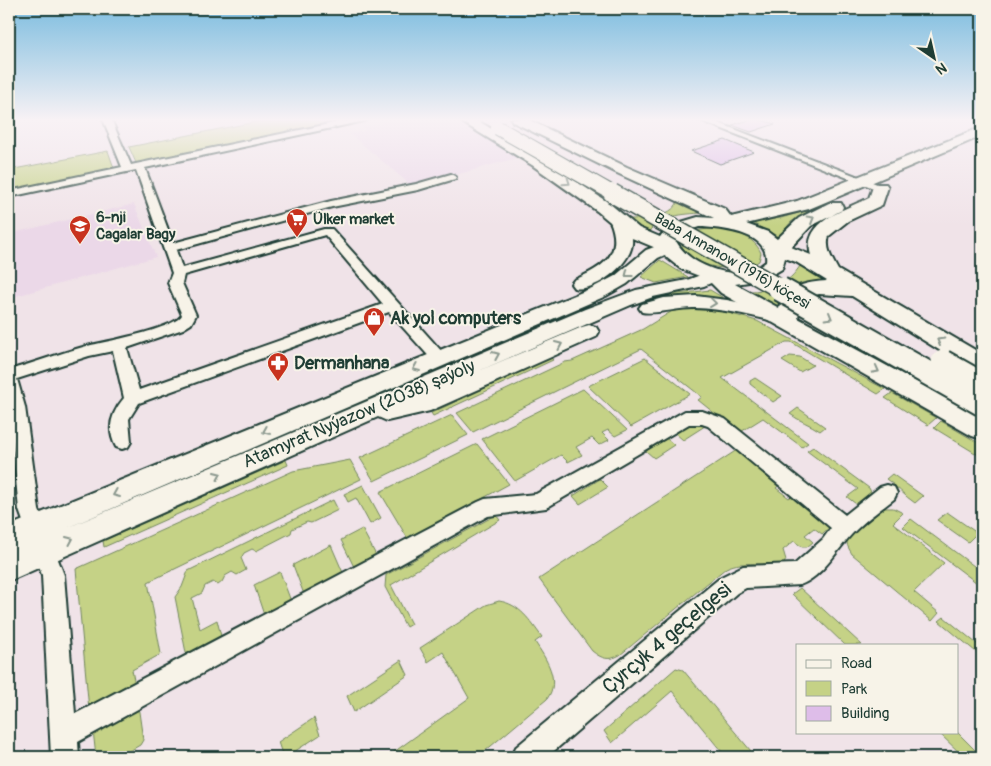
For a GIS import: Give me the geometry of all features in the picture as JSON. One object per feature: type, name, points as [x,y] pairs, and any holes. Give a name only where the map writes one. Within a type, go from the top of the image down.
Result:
[{"type":"main road","points":[[526,155],[603,207],[618,221],[640,236],[668,247]]},
{"type":"main road","name":"Baba Annanow (1916) köçesi","points":[[558,155],[982,404]]},
{"type":"main road","name":"Baba Annanow (1916) köçesi","points":[[562,155],[982,384]]},
{"type":"main road","points":[[589,155],[718,213],[727,224]]},
{"type":"main road","points":[[727,224],[740,219],[772,214],[804,205],[925,155]]},
{"type":"main road","points":[[773,247],[787,242],[801,226],[816,216],[953,155]]},
{"type":"main road","points":[[676,194],[734,204],[766,204],[862,181]]},
{"type":"main road","points":[[830,274],[819,248],[818,240],[821,232],[831,224],[876,201],[880,187]]},
{"type":"main road","points":[[603,207],[633,215],[658,212],[676,194]]},
{"type":"main road","points":[[439,358],[515,311],[590,280],[610,267],[622,252],[626,240],[624,231],[618,221]]},
{"type":"main road","points":[[707,222],[727,224],[750,231],[764,238],[773,247],[776,251],[777,261],[775,265],[766,272],[743,278],[714,275],[683,263],[673,255],[668,247],[668,237],[682,226],[707,222]]},
{"type":"main road","name":"Atamyrat Nyýazow (2038) şaýoly","points":[[9,539],[599,292],[621,280],[652,254],[668,247]]},
{"type":"main road","points":[[773,247],[804,258],[982,365]]},
{"type":"main road","points":[[714,275],[728,289],[982,429]]},
{"type":"main road","name":"Atamyrat Nyýazow (2038) şaýoly","points":[[9,566],[592,313],[643,294],[676,286],[702,283],[714,275]]},
{"type":"main road","points":[[782,319],[788,313],[791,300],[804,290],[830,288],[856,291]]},
{"type":"main road","points":[[349,418],[422,405],[592,330],[659,304],[690,301],[709,303],[782,319]]},
{"type":"street","points":[[126,155],[178,273],[175,283],[189,316],[186,321],[178,326],[119,345],[87,351],[9,378],[17,407],[29,510],[53,575],[64,746],[485,508],[540,502],[685,418],[698,416],[718,424],[846,527]]},
{"type":"street","points":[[9,194],[195,155]]},
{"type":"street","points":[[794,155],[880,187]]},
{"type":"street","points":[[178,273],[400,189],[418,187],[451,177]]},
{"type":"street","points":[[168,248],[319,220]]},
{"type":"street","points":[[319,220],[439,358]]},
{"type":"street","points":[[122,442],[120,414],[133,399],[392,306]]},
{"type":"street","points":[[119,345],[133,399]]},
{"type":"street","name":"Çyrçyk 4 geçelgesi","points":[[526,757],[729,585],[743,576],[800,574],[830,546],[846,527],[887,493]]},
{"type":"shaded area","points":[[375,155],[516,155],[520,157],[413,187]]},
{"type":"shaded area","name":"6-nji Cagalar Bagy","points":[[134,204],[156,257],[9,298],[9,234]]},
{"type":"green space","points":[[88,155],[109,155],[114,168],[9,190],[9,170]]},
{"type":"green space","points":[[132,155],[176,155],[136,163]]},
{"type":"green space","points":[[678,201],[703,213],[680,215],[665,219],[648,233],[627,219],[648,218],[663,214],[675,207]]},
{"type":"green space","points":[[807,212],[791,222],[779,237],[750,222],[781,218]]},
{"type":"green space","points":[[708,229],[731,231],[752,241],[761,253],[759,261],[740,268],[728,268],[704,264],[693,259],[685,252],[681,243],[694,231]]},
{"type":"green space","points":[[660,260],[688,277],[656,283],[641,277]]},
{"type":"green space","points":[[801,264],[829,282],[813,281],[795,286],[778,299],[778,309],[742,291],[768,289],[776,286],[790,278]]},
{"type":"green space","points":[[710,290],[727,300],[701,297],[671,297],[669,295]]},
{"type":"green space","points":[[674,310],[721,311],[757,321],[885,389],[878,394],[791,342],[786,342],[722,378],[808,443],[802,447],[763,418],[739,433],[698,400],[702,397],[641,349],[473,432],[457,413],[565,362],[572,361],[643,329]]},
{"type":"green space","points":[[790,356],[800,357],[813,365],[800,372],[782,361]]},
{"type":"green space","points":[[551,358],[553,360],[433,416],[431,413]]},
{"type":"green space","points":[[645,358],[690,394],[631,427],[588,386]]},
{"type":"green space","points":[[755,378],[782,396],[773,402],[750,384],[750,381]]},
{"type":"green space","points":[[583,389],[627,430],[615,436],[608,430],[602,433],[609,440],[599,445],[592,438],[576,447],[582,455],[568,462],[561,455],[515,481],[482,439]]},
{"type":"green space","points":[[892,393],[936,418],[928,425],[885,398]]},
{"type":"green space","points":[[798,408],[825,427],[820,431],[790,414]]},
{"type":"green space","points":[[452,415],[468,435],[374,481],[360,458]]},
{"type":"green space","points":[[941,421],[982,445],[982,454],[980,456],[934,428]]},
{"type":"green space","points":[[694,422],[708,424],[683,440],[675,433]]},
{"type":"green space","points":[[666,438],[674,445],[654,458],[646,451]]},
{"type":"green space","points":[[477,444],[509,484],[408,539],[380,492]]},
{"type":"green space","points":[[813,447],[869,488],[871,492],[856,504],[847,497],[858,489],[807,451]]},
{"type":"green space","points":[[740,448],[782,483],[776,488],[789,498],[795,493],[830,527],[822,534],[814,528],[805,535],[813,542],[807,547],[802,547],[794,541],[783,550],[786,560],[783,565],[740,564],[726,568],[620,655],[609,658],[596,654],[539,579]]},
{"type":"green space","points":[[286,460],[288,465],[104,547],[103,541]]},
{"type":"green space","points":[[350,460],[361,479],[148,582],[161,654],[132,670],[135,685],[89,710],[76,569],[293,471]]},
{"type":"green space","points":[[892,474],[923,496],[915,503],[886,479]]},
{"type":"green space","points":[[600,479],[608,487],[580,504],[573,496]]},
{"type":"green space","points":[[363,485],[381,518],[370,524],[356,498],[348,502],[344,494]]},
{"type":"green space","points":[[333,500],[338,510],[311,523],[307,522],[292,529],[291,533],[256,551],[252,549],[244,553],[241,558],[246,570],[237,575],[232,572],[225,576],[218,585],[213,582],[205,586],[202,593],[192,598],[200,629],[217,620],[222,640],[187,658],[175,597],[182,587],[188,571]]},
{"type":"green space","points":[[883,508],[893,508],[903,513],[893,523],[944,563],[914,592],[939,613],[932,621],[852,554],[848,547],[848,538],[862,524]]},
{"type":"green space","points":[[947,512],[977,533],[968,542],[937,520]]},
{"type":"green space","points":[[496,515],[500,520],[391,585],[411,624],[406,627],[385,587],[386,575]]},
{"type":"green space","points":[[911,519],[982,572],[981,586],[903,527]]},
{"type":"green space","points":[[362,529],[377,557],[355,569],[341,540]]},
{"type":"green space","points":[[331,545],[344,575],[305,597],[293,565]]},
{"type":"green space","points":[[280,572],[292,604],[265,618],[254,585]]},
{"type":"green space","points":[[800,588],[861,644],[844,644],[792,594]]},
{"type":"green space","points":[[499,601],[519,609],[542,637],[535,642],[547,662],[552,677],[553,684],[547,699],[478,757],[387,757],[469,698],[443,652],[428,662],[420,648],[486,605]]},
{"type":"green space","points":[[944,617],[982,648],[982,657],[939,621]]},
{"type":"green space","points":[[401,660],[408,675],[354,712],[347,696]]},
{"type":"green space","points":[[676,668],[683,670],[756,757],[726,757],[672,691],[612,743],[604,731]]},
{"type":"green space","points":[[138,705],[143,740],[140,745],[119,757],[96,757],[93,730]]},
{"type":"green space","points":[[314,718],[320,735],[286,757],[283,757],[278,742]]},
{"type":"green space","points":[[958,733],[982,757],[964,757],[940,734]]},
{"type":"building","points":[[699,155],[746,155],[720,164]]},
{"type":"place","name":"Ülker market","points":[[297,238]]},
{"type":"place","name":"6-nji Cagalar Bagy","points":[[80,245]]},
{"type":"place","name":"Ak yol computers","points":[[374,337]]},
{"type":"place","name":"Dermanhana","points":[[278,382]]}]
